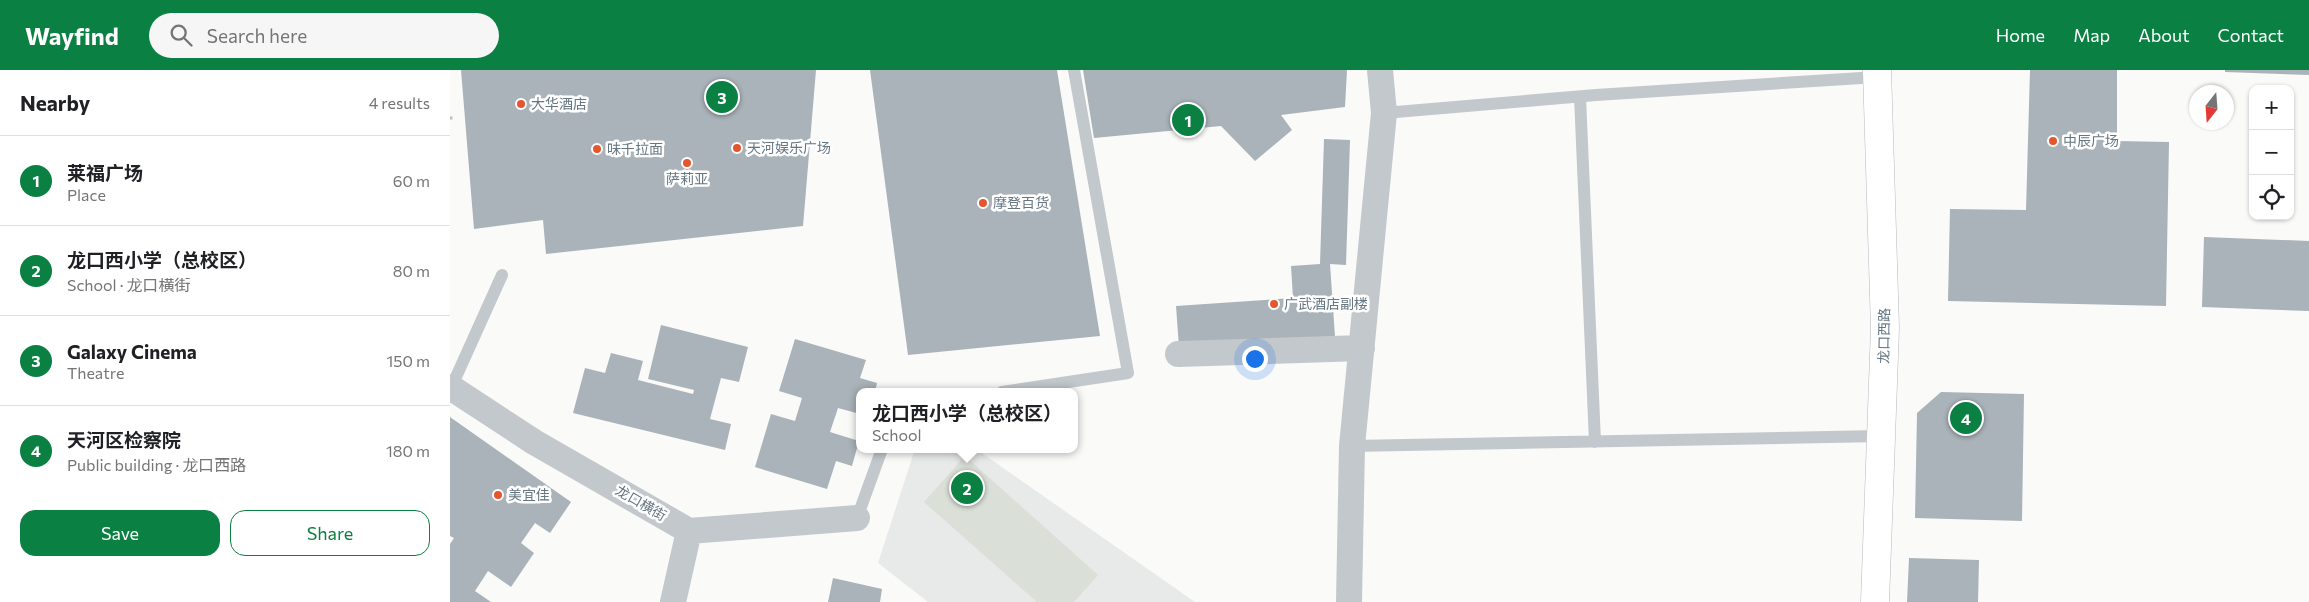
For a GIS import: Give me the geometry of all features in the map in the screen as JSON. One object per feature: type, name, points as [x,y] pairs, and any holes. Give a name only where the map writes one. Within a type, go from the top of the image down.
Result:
[{"type":"street","points":[[1349,602],[1352,446],[1384,113],[1380,70]]},
{"type":"street","name":"龙口西路","points":[[1875,602],[1885,328],[1877,74]]},
{"type":"street","points":[[1178,354],[1258,347],[1362,348]]},
{"type":"street","name":"龙口横街","points":[[451,388],[534,442],[689,531]]},
{"type":"street","points":[[673,602],[689,531],[857,518]]},
{"type":"lane","points":[[1029,388],[1128,373],[1074,70]]},
{"type":"lane","points":[[1384,113],[1877,74]]},
{"type":"lane","points":[[1580,96],[1595,442]]},
{"type":"lane","points":[[451,388],[502,275]]},
{"type":"lane","points":[[1352,446],[1880,436]]},
{"type":"lane","points":[[857,518],[881,453]]},
{"type":"shaded area","points":[[914,453],[982,453],[1195,602],[928,602],[878,563]]},
{"type":"shaded area","points":[[965,456],[1098,575],[1074,602],[1037,602],[924,502]]},
{"type":"building","points":[[461,70],[816,70],[803,226],[546,254],[543,220],[474,229]]},
{"type":"building","name":"摩登百货","points":[[870,70],[1057,70],[1100,336],[908,355]]},
{"type":"building","points":[[1083,70],[1347,70],[1345,107],[1281,115],[1292,130],[1255,161],[1221,126],[1094,138]]},
{"type":"building","points":[[2030,70],[2117,70],[2117,141],[2169,142],[2166,306],[1948,301],[1950,209],[2026,210]]},
{"type":"building","points":[[2225,70],[2309,70],[2309,75],[2225,72]]},
{"type":"building","name":"广武酒店副楼","points":[[1324,139],[1350,140],[1346,265],[1330,264],[1335,337],[1179,347],[1176,306],[1293,298],[1291,266],[1320,264]]},
{"type":"building","points":[[2204,237],[2309,241],[2309,311],[2202,307]]},
{"type":"building","points":[[661,325],[748,347],[739,382],[721,378],[710,419],[731,424],[725,450],[573,413],[585,368],[605,373],[611,353],[643,361],[638,380],[693,394],[694,390],[648,379]]},
{"type":"building","points":[[795,339],[866,360],[860,378],[877,383],[876,388],[856,388],[856,413],[838,408],[830,432],[856,440],[856,452],[852,466],[836,461],[827,489],[755,467],[771,414],[795,421],[802,398],[779,391]]},
{"type":"building","points":[[1941,392],[2024,394],[2022,521],[1915,518],[1917,413]]},
{"type":"building","points":[[450,417],[571,502],[550,533],[535,523],[521,543],[534,553],[511,587],[488,571],[475,591],[491,602],[450,602],[450,544],[454,538],[450,536]]},
{"type":"building","points":[[1909,558],[1979,560],[1978,602],[1907,602]]},
{"type":"building","points":[[833,578],[882,589],[880,602],[828,602]]},
{"type":"place","name":"Galaxy Cinema","points":[[722,97]]},
{"type":"place","name":"大华酒店","points":[[521,104]]},
{"type":"place","name":"莱福广场","points":[[1188,120]]},
{"type":"place","name":"中辰广场","points":[[2053,141]]},
{"type":"place","name":"天河娱乐广场","points":[[737,148]]},
{"type":"place","name":"味千拉面","points":[[597,149]]},
{"type":"place","name":"萨莉亚","points":[[687,163]]},
{"type":"place","name":"摩登百货","points":[[983,203]]},
{"type":"place","name":"广武酒店副楼","points":[[1274,304]]},
{"type":"place","name":"天河区检察院","points":[[1966,418]]},
{"type":"place","name":"龙口西小学（总校区）","points":[[967,488]]},
{"type":"place","name":"美宜佳","points":[[498,495]]}]
